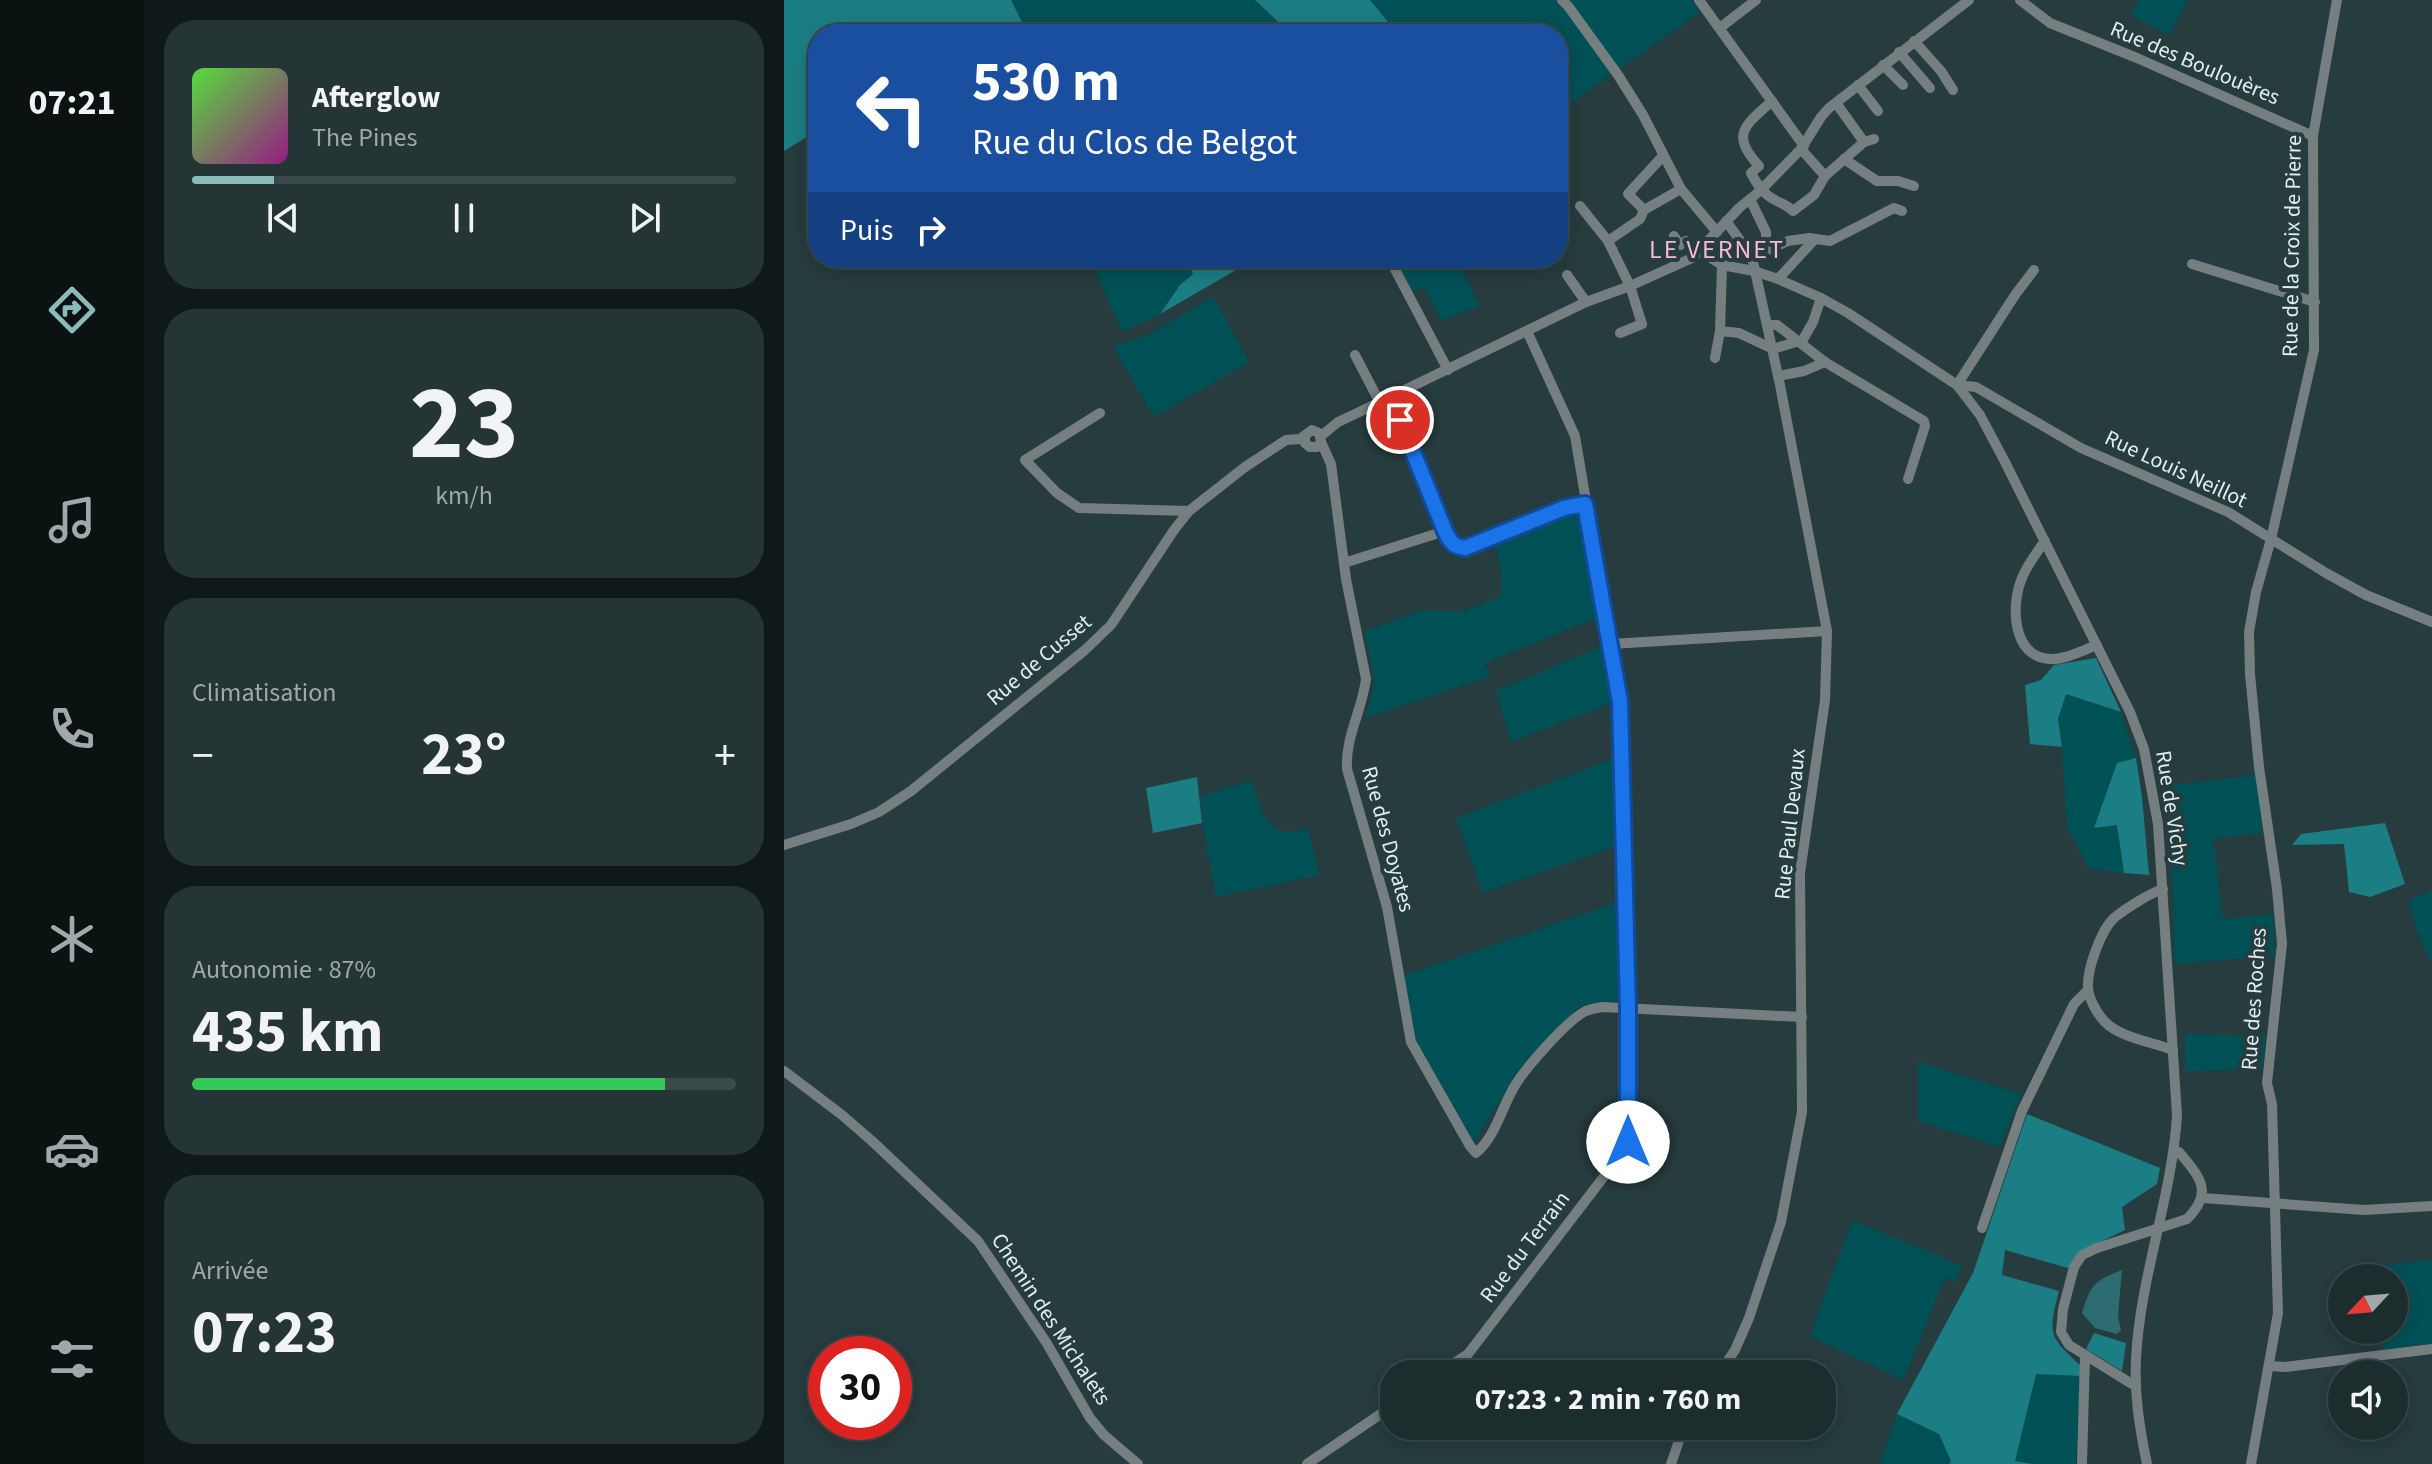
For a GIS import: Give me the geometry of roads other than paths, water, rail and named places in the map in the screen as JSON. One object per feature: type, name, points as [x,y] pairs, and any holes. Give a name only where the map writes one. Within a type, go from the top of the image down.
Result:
[{"type":"street","points":[[1562,0],[1618,75],[1643,115],[1681,189],[1717,232]]},
{"type":"street","points":[[1699,0],[1825,176]]},
{"type":"street","points":[[1721,27],[1756,0]]},
{"type":"street","points":[[1698,253],[1726,221],[1802,147],[1821,117],[1899,52],[1969,0]]},
{"type":"street","name":"Rue des Boulouères","points":[[2020,0],[2050,23],[2313,136]]},
{"type":"street","name":"Rue de la Croix de Pierre","points":[[2271,539],[2314,350],[2313,136],[2337,0]]},
{"type":"street","points":[[1914,41],[1941,71],[1953,90]]},
{"type":"street","points":[[1899,52],[1930,88]]},
{"type":"street","points":[[1883,65],[1903,85]]},
{"type":"street","points":[[1858,85],[1878,111]]},
{"type":"street","points":[[1772,101],[1746,126],[1742,133],[1743,143],[1747,153],[1759,166],[1751,173],[1761,190],[1793,211],[1814,195],[1825,176],[1869,141],[1836,103]]},
{"type":"street","points":[[1644,210],[1628,194],[1662,157]]},
{"type":"street","points":[[1844,159],[1877,181],[1898,181],[1914,186]]},
{"type":"street","points":[[1608,241],[1640,219],[1644,210],[1681,189]]},
{"type":"street","points":[[1750,199],[1766,232],[1766,251]]},
{"type":"street","points":[[1580,206],[1608,241],[1630,286],[1642,324],[1620,333]]},
{"type":"street","points":[[1726,221],[1752,257],[1788,241],[1830,241],[1894,208],[1902,211]]},
{"type":"street","points":[[1674,236],[1680,245],[1686,241],[1698,253],[1722,265],[1720,331],[1715,358]]},
{"type":"street","points":[[1778,279],[1815,239]]},
{"type":"street","name":"Rue de Cusset","points":[[784,845],[851,824],[879,812],[911,791],[1085,650],[1111,625],[1189,511],[1217,487],[1286,440],[1313,440],[1338,422],[1586,302],[1630,286],[1698,253]]},
{"type":"street","name":"Rue Paul Devaux","points":[[1728,1360],[1749,1318],[1785,1206],[1802,1112],[1800,873],[1825,700],[1827,631],[1773,349],[1752,257]]},
{"type":"street","points":[[2192,264],[2315,302]]},
{"type":"street","name":"Rue de Vichy","points":[[1722,265],[1754,271],[1821,298],[1957,385],[1974,406],[2045,541],[2130,712],[2144,749],[2158,824],[2177,1115],[2175,1151],[2143,1298],[2136,1359],[2137,1409],[2147,1464]]},
{"type":"street","points":[[1394,268],[1448,370]]},
{"type":"street","points":[[1957,385],[2034,270]]},
{"type":"street","points":[[1567,275],[1586,302]]},
{"type":"street","points":[[1720,331],[1739,333],[1773,349],[1800,342],[1813,322],[1821,298]]},
{"type":"street","points":[[1767,325],[1777,325],[1825,362],[1924,421],[1908,479]]},
{"type":"street","name":"Rue du Terrain","points":[[1459,1360],[1468,1354],[1628,1142],[1628,1009],[1620,702],[1575,436],[1527,331]]},
{"type":"street","points":[[1355,355],[1380,403]]},
{"type":"street","points":[[1778,376],[1804,371],[1825,362]]},
{"type":"street","name":"Rue Louis Neillot","points":[[1957,385],[1976,387],[2081,448],[2228,512],[2301,559],[2366,595],[2432,622]]},
{"type":"street","points":[[1974,406],[1989,395]]},
{"type":"street","points":[[1391,397],[1445,531],[1457,547],[1465,548],[1564,508],[1585,504]]},
{"type":"street","points":[[1100,413],[1025,460],[1057,493],[1079,508],[1189,511]]},
{"type":"street","name":"Rue des Doyates","points":[[1313,440],[1331,473],[1366,679],[1350,733],[1347,769],[1387,907],[1411,1042],[1476,1153],[1486,1143],[1519,1079],[1571,1022],[1586,1010],[1602,1007],[1628,1009]]},
{"type":"street","points":[[1344,563],[1445,531]]},
{"type":"street","name":"Rue des Roches","points":[[2251,1464],[2278,1313],[2272,1104],[2267,1083],[2282,944],[2259,767],[2249,632],[2271,539]]},
{"type":"street","points":[[2045,541],[2022,577],[2014,606],[2021,640],[2030,651],[2052,660],[2097,645]]},
{"type":"street","points":[[1611,644],[1827,631]]},
{"type":"street","points":[[2163,889],[2114,918],[2104,931],[2091,968],[2088,990],[2105,1022],[2118,1031],[2173,1050]]},
{"type":"street","points":[[1982,1228],[2022,1111],[2074,1004],[2088,990]]},
{"type":"street","points":[[1628,1009],[1802,1017]]},
{"type":"street","name":"Chemin des Michalets","points":[[784,1071],[862,1132],[978,1241],[1046,1342],[1090,1418],[1104,1435],[1138,1464]]},
{"type":"street","points":[[2136,1384],[2069,1345],[2061,1332],[2063,1309],[2074,1267],[2082,1255],[2187,1219],[2195,1211],[2203,1198],[2201,1186],[2195,1171],[2175,1151]]},
{"type":"street","points":[[2203,1198],[2364,1210],[2432,1206]]},
{"type":"street","points":[[2269,1366],[2285,1367],[2432,1349]]},
{"type":"street","points":[[2082,1464],[2085,1355]]},
{"type":"street","points":[[1307,1464],[1380,1414]]},
{"type":"street","points":[[1671,1464],[1679,1440]]},
{"type":"district","name":"LE VERNET","points":[[1717,249]]}]
